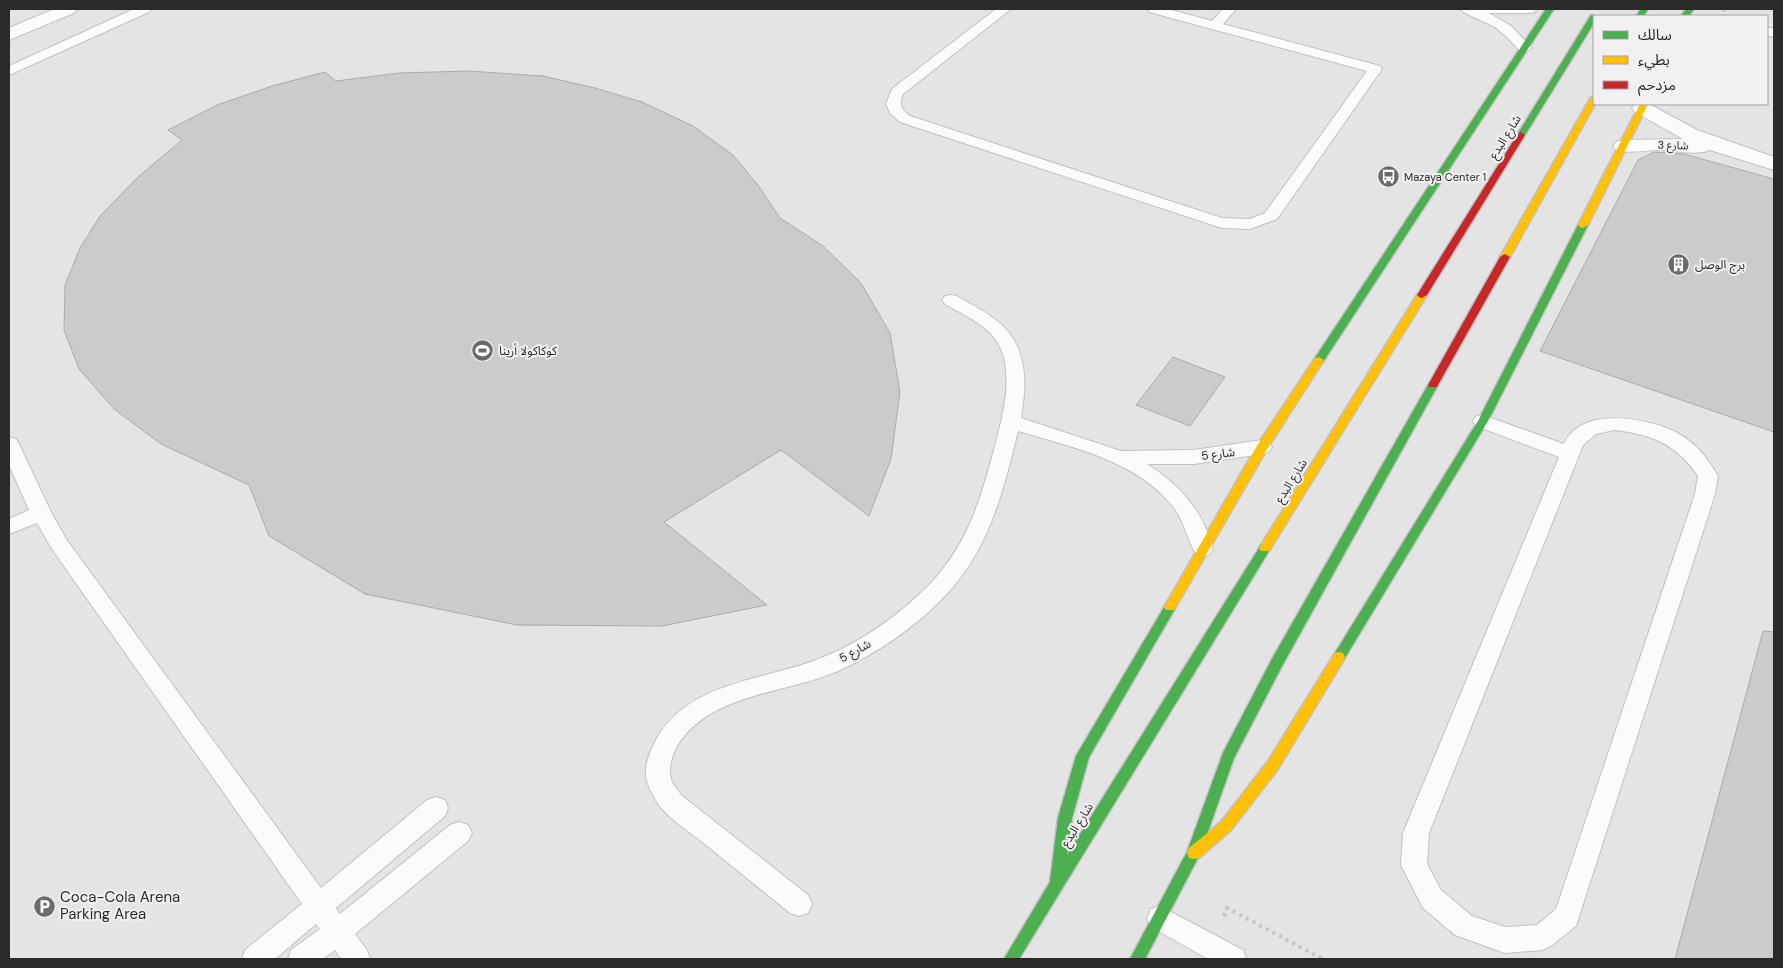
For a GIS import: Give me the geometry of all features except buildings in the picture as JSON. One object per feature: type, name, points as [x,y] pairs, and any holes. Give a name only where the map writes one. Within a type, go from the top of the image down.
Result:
[{"type":"main road","points":[[1056,885],[1060,839],[1069,796],[1083,756],[1262,447],[1316,362],[1550,9]]},
{"type":"main road","name":"شارع البدع","points":[[1011,959],[1593,19]]},
{"type":"main road","points":[[1137,959],[1193,854],[1228,757],[1277,663],[1593,101]]},
{"type":"main road","points":[[1193,854],[1226,826],[1273,765],[1483,421],[1643,106]]},
{"type":"street","points":[[9,35],[68,9]]},
{"type":"street","name":"شارع 3","points":[[1643,106],[1678,130],[1723,149],[1774,164]]},
{"type":"street","name":"شارع 3","points":[[1623,146],[1680,144],[1723,149]]},
{"type":"lane","points":[[9,71],[144,9]]},
{"type":"lane","points":[[1004,9],[897,92],[893,98],[892,106],[896,113],[905,119],[1215,222],[1231,226],[1261,222],[1271,216],[1374,69],[1154,9]]},
{"type":"lane","points":[[1196,21],[1208,9]]},
{"type":"lane","points":[[1214,26],[1230,9]]},
{"type":"lane","points":[[1468,9],[1494,20],[1508,29],[1525,48]]},
{"type":"lane","points":[[1480,9],[1530,9]]},
{"type":"lane","name":"شارع 5","points":[[799,904],[672,803],[659,781],[660,755],[674,731],[701,708],[742,690],[830,664],[881,636],[923,604],[956,568],[979,531],[992,493],[1011,422],[1016,376],[1014,361],[1008,347],[994,327],[951,300]]},
{"type":"lane","points":[[1483,421],[1570,454]]},
{"type":"lane","points":[[1011,422],[1121,457],[1152,475],[1166,486],[1183,506],[1196,526],[1203,549]]},
{"type":"lane","points":[[1614,424],[1643,427],[1672,439],[1695,456],[1708,476],[1705,494],[1567,917],[1542,937],[1505,940],[1464,926],[1432,899],[1414,865],[1416,834],[1570,454],[1575,441],[1590,429],[1614,424]]},
{"type":"lane","points":[[9,444],[41,513],[59,544],[357,959]]},
{"type":"lane","name":"شارع 5","points":[[1121,457],[1194,456],[1229,453],[1262,447]]},
{"type":"lane","points":[[9,527],[41,513]]},
{"type":"lane","points":[[255,959],[436,808]]},
{"type":"lane","points":[[301,959],[338,932],[459,833]]},
{"type":"lane","points":[[1160,918],[1233,959]]},
{"type":"traffic: fast","points":[[1319,360],[1550,9]]},
{"type":"traffic: fast","points":[[1641,15],[1644,9]]},
{"type":"traffic: fast","points":[[1686,15],[1690,9]]},
{"type":"traffic: fast","points":[[1521,135],[1593,19]]},
{"type":"traffic: fast","points":[[1339,657],[1483,421],[1583,225]]},
{"type":"traffic: fast","points":[[1137,959],[1193,854],[1228,757],[1277,663],[1433,385]]},
{"type":"traffic: fast","points":[[1011,959],[1265,548]]},
{"type":"traffic: fast","points":[[1057,881],[1065,818],[1083,756],[1170,607]]},
{"type":"traffic: slow","points":[[1505,257],[1593,101]]},
{"type":"traffic: slow","points":[[1583,225],[1643,105]]},
{"type":"traffic: slow","points":[[1265,548],[1422,295]]},
{"type":"traffic: slow","points":[[1170,607],[1262,447],[1319,360]]},
{"type":"traffic: slow","points":[[1194,853],[1226,826],[1273,765],[1339,657]]},
{"type":"traffic: jam","points":[[1422,295],[1521,135]]},
{"type":"traffic: jam","points":[[1433,385],[1505,257]]},
{"type":"place","name":"Mazaya Center 1","points":[[1388,177]]},
{"type":"place","name":"برج الوصل","points":[[1679,265]]},
{"type":"place","name":"كوكاكولا أرينا","points":[[483,351]]},
{"type":"place","name":"Coca-Cola Arena Parking Area","points":[[44,906]]}]
